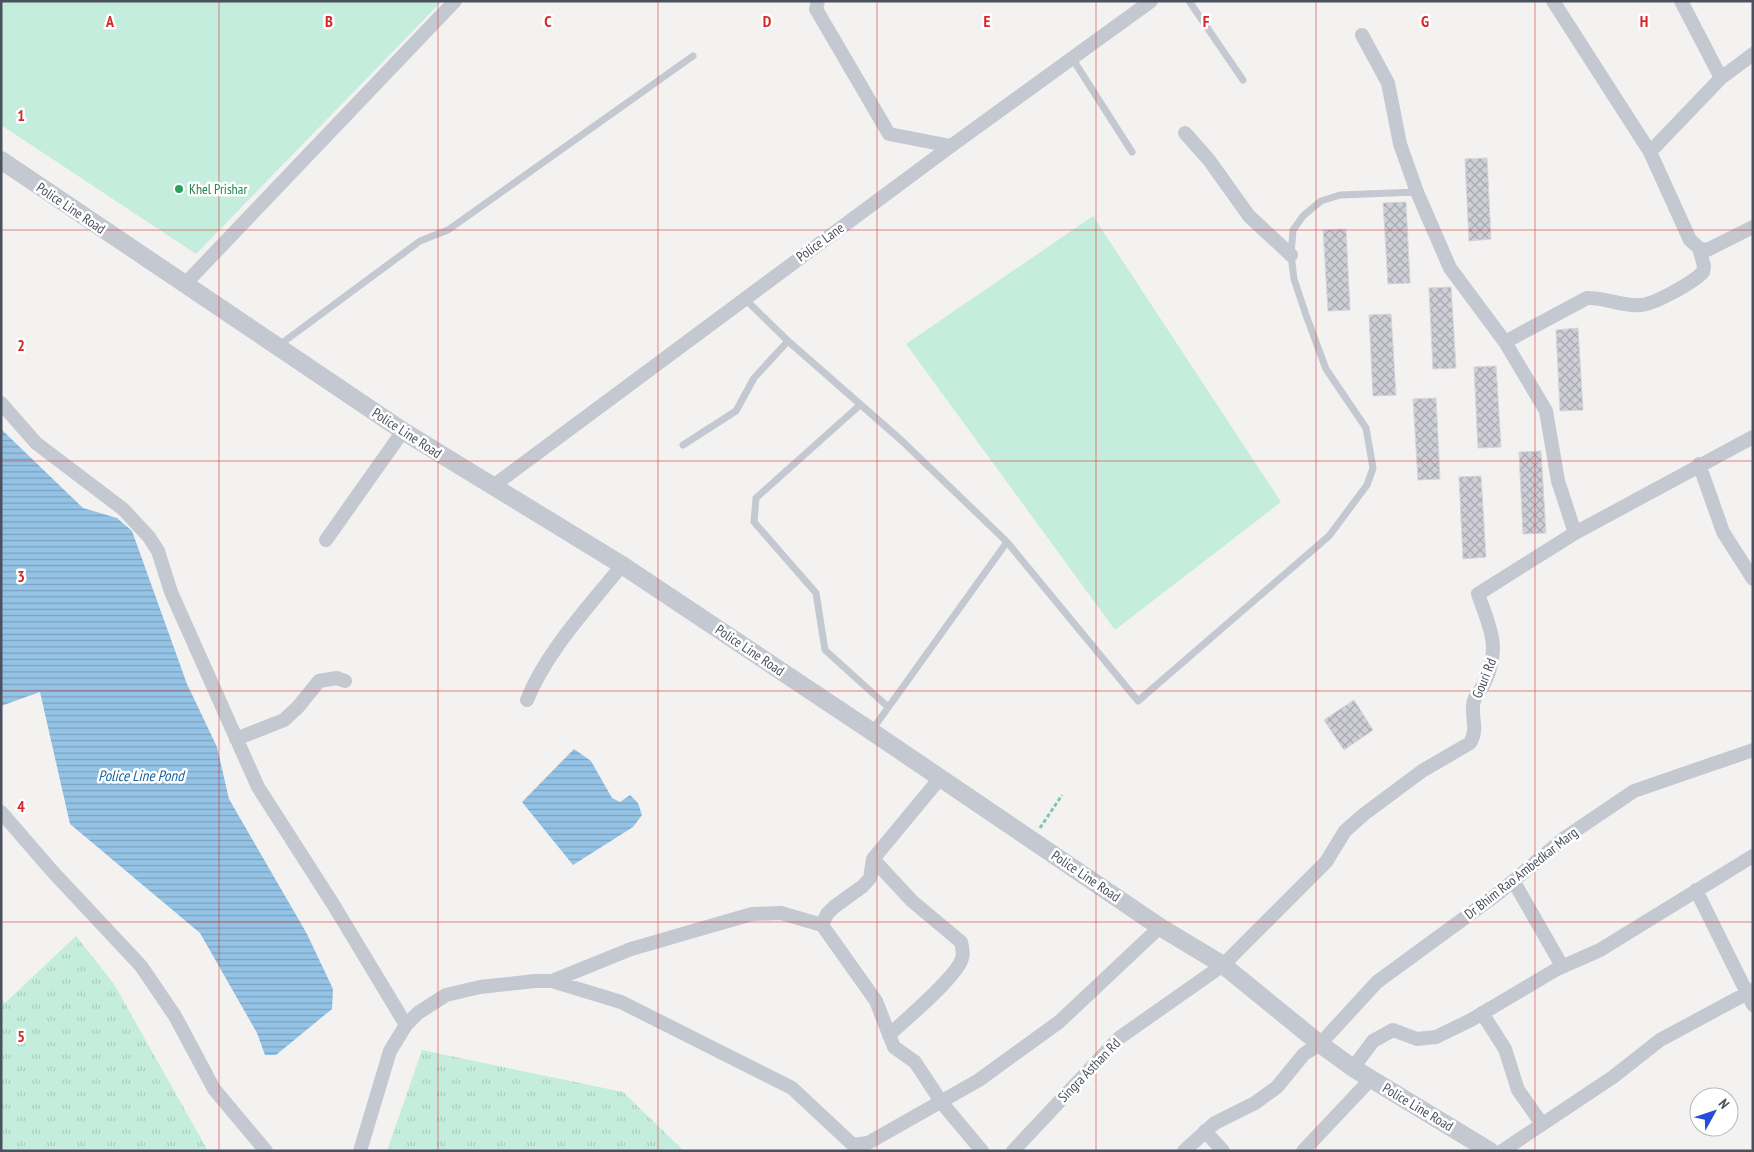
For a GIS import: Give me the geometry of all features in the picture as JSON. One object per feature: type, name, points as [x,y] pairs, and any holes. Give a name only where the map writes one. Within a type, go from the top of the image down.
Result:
[{"type":"street","points":[[185,284],[455,1]]},
{"type":"street","points":[[818,1],[816,9],[889,134],[951,146]]},
{"type":"street","points":[[1553,1],[1650,152],[1690,240],[1700,248],[1707,250],[1753,227]]},
{"type":"street","points":[[1681,1],[1721,78]]},
{"type":"street","name":"Police Lane","points":[[492,486],[744,298],[1150,2]]},
{"type":"street","points":[[1362,36],[1388,84],[1400,144],[1417,192],[1450,268],[1505,342],[1546,411],[1558,481],[1575,533]]},
{"type":"street","points":[[1650,152],[1721,78],[1753,54]]},
{"type":"street","points":[[1185,132],[1209,160],[1249,216],[1291,255]]},
{"type":"street","name":"Police Line Road","points":[[1,160],[403,431],[622,565],[871,730],[1160,927],[1223,965],[1320,1044],[1353,1068],[1490,1151]]},
{"type":"street","points":[[1505,342],[1587,298],[1600,297],[1635,305],[1650,303],[1690,282],[1703,272],[1704,266],[1700,248]]},
{"type":"street","points":[[1,403],[36,443],[123,509],[150,537],[158,551],[171,592],[258,787],[334,904],[406,1025]]},
{"type":"street","points":[[326,540],[403,431]]},
{"type":"street","name":"Gouri Rd","points":[[1223,965],[1326,862],[1345,832],[1381,801],[1422,771],[1470,743],[1475,735],[1473,705],[1475,696],[1484,684],[1494,656],[1494,636],[1478,594],[1575,533],[1699,464],[1753,437]]},
{"type":"street","points":[[1699,464],[1723,532],[1753,579]]},
{"type":"street","points":[[527,700],[532,688],[557,647],[622,565]]},
{"type":"street","points":[[236,739],[284,720],[298,707],[319,681],[337,678],[345,681]]},
{"type":"street","name":"Dr Bhim Rao Ambedkar Marg","points":[[1184,1151],[1205,1131],[1267,1095],[1287,1077],[1304,1054],[1320,1044],[1377,982],[1514,882],[1563,838],[1622,797],[1661,780],[1753,750]]},
{"type":"street","points":[[822,925],[827,914],[856,893],[870,878],[873,859],[941,777]]},
{"type":"street","points":[[1,812],[53,872],[141,966],[175,1016],[214,1089],[266,1151]]},
{"type":"street","points":[[1353,1068],[1373,1041],[1387,1032],[1399,1031],[1411,1037],[1424,1040],[1436,1037],[1562,966],[1600,950],[1753,856]]},
{"type":"street","points":[[873,859],[912,901],[961,942],[963,949],[962,958],[953,972],[890,1035]]},
{"type":"street","points":[[1514,882],[1562,966]]},
{"type":"street","points":[[1502,1151],[1613,1077],[1660,1040],[1750,996],[1696,890]]},
{"type":"street","points":[[360,1151],[390,1051],[406,1025],[431,1003],[446,995],[480,987],[552,981],[631,949],[752,914],[781,913],[822,925],[872,994],[894,1047],[915,1062],[942,1103],[982,1151]]},
{"type":"street","points":[[552,981],[622,1002],[792,1088],[853,1145],[868,1143],[980,1080],[1059,1022],[1160,927]]},
{"type":"street","name":"Singra Asthan Rd","points":[[1013,1151],[1118,1038],[1223,965]]},
{"type":"street","points":[[1482,1012],[1505,1049],[1518,1090],[1542,1124]]},
{"type":"street","points":[[1303,1151],[1371,1079]]},
{"type":"street","points":[[1205,1131],[1222,1151]]},
{"type":"lane","points":[[1190,1],[1243,80]]},
{"type":"lane","points":[[278,346],[420,241],[448,230],[693,56]]},
{"type":"lane","points":[[1072,58],[1132,152]]},
{"type":"lane","points":[[744,298],[788,341],[901,440],[1007,542],[1138,701],[1329,536],[1367,485],[1373,468],[1366,428],[1326,369],[1297,288],[1291,255],[1293,230],[1303,216],[1322,201],[1340,195],[1417,192]]},
{"type":"lane","points":[[683,445],[736,412],[754,378],[788,341]]},
{"type":"lane","points":[[860,406],[756,498],[754,522],[816,593],[825,650],[887,706]]},
{"type":"lane","points":[[871,730],[1007,542]]},
{"type":"path","points":[[1032,840],[1062,795]]},
{"type":"green space","name":"Khel Prishar","points":[[1,1],[442,1],[196,254],[1,125]]},
{"type":"green space","points":[[1093,216],[1281,502],[1115,630],[906,344]]},
{"type":"green space","points":[[76,936],[114,984],[208,1151],[1,1151],[1,998],[5,1003]]},
{"type":"green space","points":[[422,1050],[623,1092],[684,1151],[387,1151]]},
{"type":"water","name":"Police Line Pond","points":[[1,429],[83,508],[117,518],[132,531],[187,684],[217,747],[229,799],[307,934],[333,989],[332,1009],[276,1055],[265,1055],[257,1033],[200,933],[70,824],[40,692],[1,706]]},
{"type":"water","points":[[574,749],[591,761],[612,798],[620,802],[630,795],[638,803],[642,815],[633,827],[573,865],[522,802]]},
{"type":"building","points":[[1487,158],[1491,239],[1469,241],[1465,159]]},
{"type":"building","points":[[1406,202],[1410,283],[1388,284],[1383,203]]},
{"type":"building","points":[[1346,229],[1350,310],[1328,311],[1323,230]]},
{"type":"building","points":[[1451,287],[1456,368],[1433,369],[1429,288]]},
{"type":"building","points":[[1391,314],[1396,395],[1373,396],[1369,315]]},
{"type":"building","points":[[1578,328],[1583,410],[1560,411],[1556,330]]},
{"type":"building","points":[[1496,366],[1501,447],[1478,448],[1474,367]]},
{"type":"building","points":[[1436,398],[1440,479],[1418,480],[1413,399]]},
{"type":"building","points":[[1541,451],[1546,533],[1523,534],[1519,452]]},
{"type":"building","points":[[1481,476],[1486,557],[1463,559],[1459,477]]},
{"type":"building","points":[[1354,700],[1373,730],[1344,750],[1324,720]]},
{"type":"place","name":"Khel Prishar","points":[[179,189]]}]
